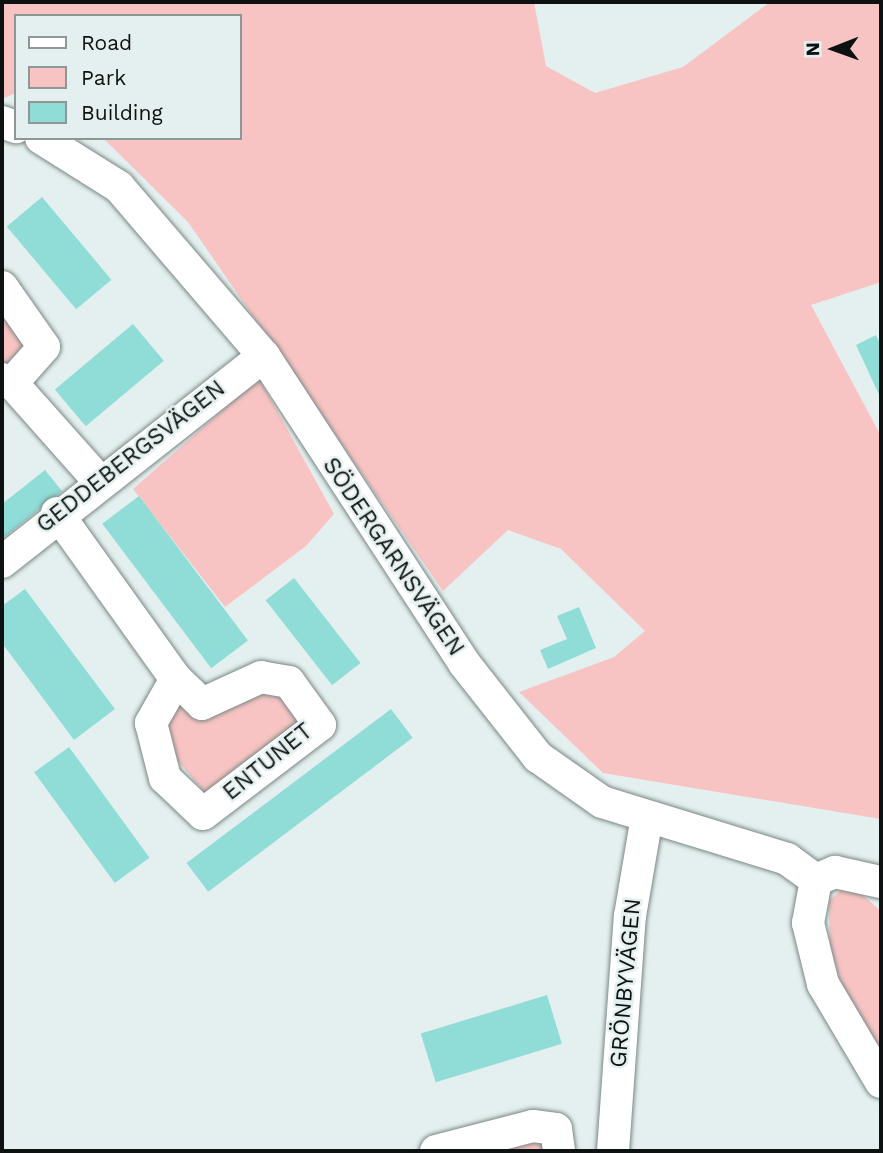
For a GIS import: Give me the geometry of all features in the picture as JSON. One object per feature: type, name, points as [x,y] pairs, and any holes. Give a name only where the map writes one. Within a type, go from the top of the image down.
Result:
[{"type":"street","name":"SÖDERGARNSVÄGEN","points":[[44,140],[119,187],[264,356],[510,724],[570,784],[647,817],[787,859],[816,880]]},
{"type":"street","points":[[2,287],[44,347],[7,381],[100,482]]},
{"type":"street","name":"GEDDEBERGSVÄGEN","points":[[2,562],[57,513],[264,356]]},
{"type":"street","name":"ENTUNET","points":[[57,513],[176,679],[202,704],[261,677],[289,682],[320,725],[203,814],[165,778],[151,723],[176,679]]},
{"type":"street","name":"GRÖNBYVÄGEN","points":[[613,1151],[629,928],[647,817]]},
{"type":"street","points":[[881,882],[835,872],[816,880],[808,923],[823,984],[881,1082]]},
{"type":"street","points":[[436,1151],[533,1126],[556,1129],[559,1151]]},
{"type":"green space","points":[[2,2],[534,2],[546,66],[595,93],[683,67],[770,2],[881,2],[881,282],[811,305],[881,436],[881,819],[603,773],[519,692],[614,657],[645,631],[561,549],[508,530],[443,591],[188,222],[105,140],[242,140],[242,14],[14,14],[14,94],[2,99]]},
{"type":"green space","points":[[2,297],[30,333],[21,361],[2,366]]},
{"type":"green space","points":[[259,378],[334,514],[306,546],[225,607],[133,489]]},
{"type":"green space","points":[[271,686],[299,718],[294,729],[221,788],[204,792],[168,749],[163,715],[172,701]]},
{"type":"green space","points":[[841,890],[858,891],[881,911],[881,1049],[876,1052],[846,998],[830,947],[829,901]]},
{"type":"green space","points":[[535,1134],[553,1151],[480,1151]]},
{"type":"building","points":[[42,197],[111,280],[76,309],[7,227]]},
{"type":"building","points":[[133,324],[164,361],[86,426],[55,390]]},
{"type":"building","points":[[876,335],[881,346],[881,399],[856,345]]},
{"type":"building","points":[[45,470],[62,491],[2,539],[2,504]]},
{"type":"building","points":[[139,496],[248,641],[211,668],[102,524]]},
{"type":"building","points":[[294,578],[360,663],[332,685],[266,600]]},
{"type":"building","points":[[25,589],[115,709],[74,740],[2,643],[2,606]]},
{"type":"building","points":[[579,607],[596,648],[548,669],[540,650],[567,639],[557,616]]},
{"type":"building","points":[[391,709],[413,738],[208,892],[187,863]]},
{"type":"building","points":[[69,747],[150,858],[115,883],[34,772]]},
{"type":"building","points":[[547,995],[562,1044],[436,1082],[421,1034]]}]
